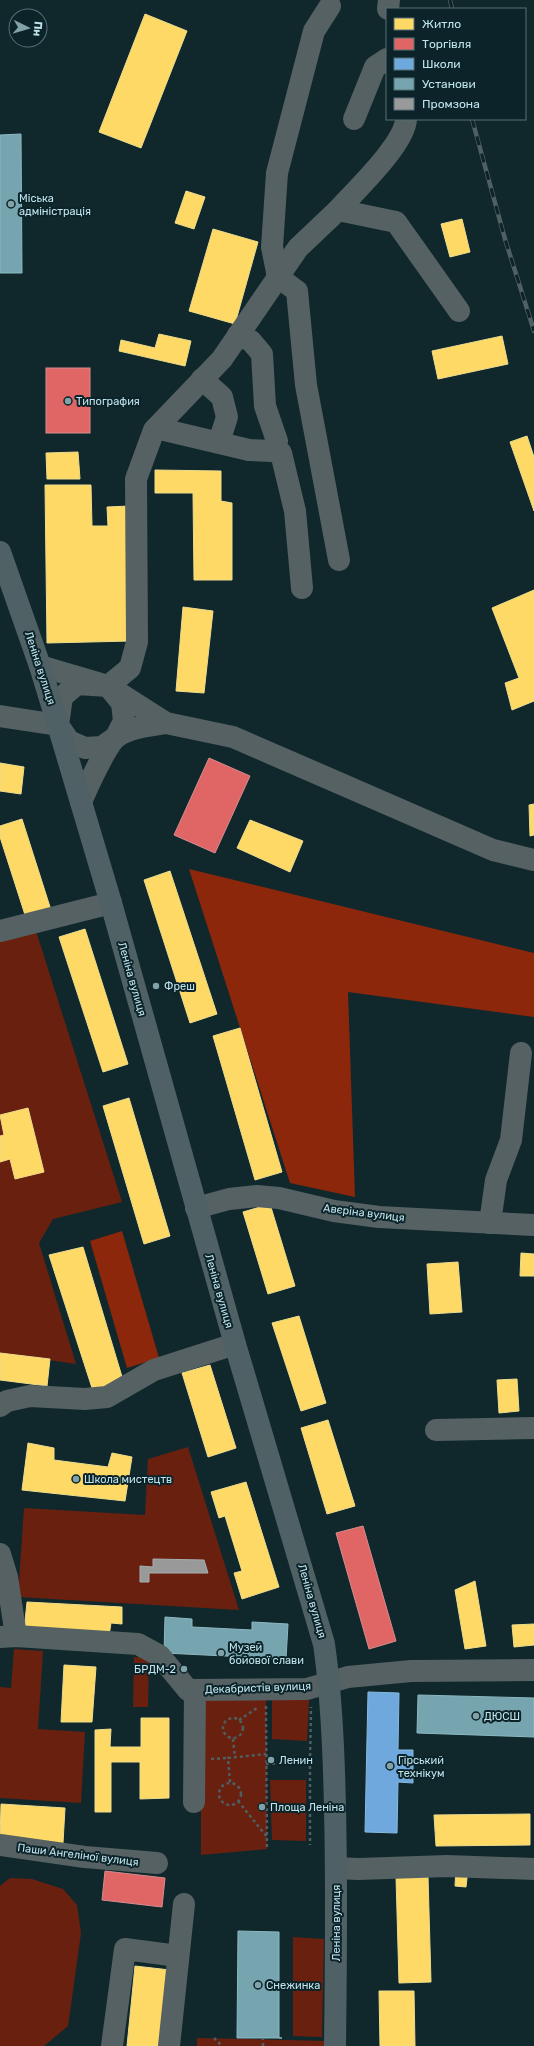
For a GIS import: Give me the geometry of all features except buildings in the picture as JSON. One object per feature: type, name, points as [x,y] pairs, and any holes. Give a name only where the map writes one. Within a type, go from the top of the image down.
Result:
[{"type":"main road","name":"Леніна вулиця","points":[[0,552],[40,666],[111,903],[235,1344],[308,1584],[324,1644],[321,1685],[334,1734],[336,1868],[335,2046]]},
{"type":"street","points":[[330,6],[314,31],[277,173],[272,247],[278,277],[297,290],[306,384],[339,560]]},
{"type":"street","points":[[354,119],[375,67],[386,60]]},
{"type":"street","points":[[166,723],[138,728],[116,737],[102,747],[85,748],[69,741],[58,725],[62,697],[76,684],[108,686],[130,668],[137,642],[136,479],[156,428],[222,359],[298,248],[338,210],[378,166],[400,138],[406,120]]},
{"type":"street","points":[[338,210],[396,222],[459,311]]},
{"type":"street","points":[[238,335],[251,341],[262,354],[265,406],[277,441],[272,451]]},
{"type":"street","points":[[202,379],[222,397],[227,417],[219,442]]},
{"type":"street","points":[[156,428],[249,450],[281,453],[295,511],[302,588]]},
{"type":"street","points":[[40,666],[108,686],[166,723],[233,738],[493,850],[534,860]]},
{"type":"street","points":[[81,802],[95,770],[116,737],[124,721],[122,703],[108,686]]},
{"type":"street","points":[[0,716],[58,725]]},
{"type":"street","points":[[0,931],[111,903]]},
{"type":"street","points":[[490,1223],[496,1180],[511,1140],[521,1053]]},
{"type":"street","name":"Авєріна вулиця","points":[[196,1208],[229,1199],[257,1196],[279,1198],[334,1211],[379,1217],[534,1225]]},
{"type":"street","points":[[0,1406],[7,1401],[30,1396],[85,1399],[107,1397],[154,1370],[235,1344]]},
{"type":"street","points":[[436,1430],[534,1428]]},
{"type":"street","points":[[0,1554],[7,1577],[8,1636]]},
{"type":"street","name":"Декабристів вулиця","points":[[8,1636],[138,1644],[160,1656],[188,1690],[321,1685],[348,1677],[410,1671],[534,1670]]},
{"type":"street","points":[[194,1802],[195,1690]]},
{"type":"street","name":"Паши Ангеліної вулиця","points":[[0,1845],[85,1857],[157,1863]]},
{"type":"street","points":[[336,1868],[358,1870],[447,1866],[534,1868]]},
{"type":"street","points":[[170,2046],[184,1904]]},
{"type":"street","points":[[112,2046],[125,1949],[178,1956]]},
{"type":"path","points":[[310,1845],[310,1762],[321,1685]]},
{"type":"path","points":[[239,1720],[243,1725],[243,1732],[239,1737],[233,1739],[227,1737],[222,1727],[229,1719],[239,1720],[266,1702],[267,1849]]},
{"type":"path","points":[[233,1739],[235,1758]]},
{"type":"path","points":[[230,1782],[228,1758],[266,1754]]},
{"type":"path","points":[[266,1764],[310,1762]]},
{"type":"path","points":[[230,1782],[240,1787],[241,1795],[238,1801],[228,1805],[220,1798],[221,1787],[230,1782]]},
{"type":"path","points":[[238,1801],[267,1837]]},
{"type":"path","points":[[214,2038],[222,2046]]},
{"type":"path","points":[[263,2039],[263,2046]]},
{"type":"shaded area","points":[[189,869],[534,953],[534,1017],[348,992],[355,1197],[290,1183]]},
{"type":"shaded area","points":[[36,931],[122,1202],[53,1219],[39,1243],[76,1364],[0,1353],[0,937]]},
{"type":"shaded area","points":[[122,1231],[159,1358],[127,1368],[90,1241]]},
{"type":"shaded area","points":[[188,1447],[239,1610],[18,1597],[24,1508],[145,1515],[148,1459]]},
{"type":"shaded area","points":[[14,1649],[43,1651],[38,1729],[85,1732],[81,1803],[0,1798],[0,1687],[11,1688]]},
{"type":"shaded area","points":[[134,1657],[149,1658],[148,1707],[133,1707]]},
{"type":"shaded area","points":[[266,1689],[267,1849],[201,1855],[201,1690]]},
{"type":"shaded area","points":[[272,1700],[309,1700],[307,1741],[272,1739]]},
{"type":"shaded area","points":[[270,1780],[306,1780],[306,1841],[272,1840]]},
{"type":"shaded area","points":[[10,1878],[32,1879],[63,1889],[77,1905],[81,1933],[68,2026],[44,2046],[0,2046],[0,1886]]},
{"type":"shaded area","points":[[293,1937],[324,1939],[322,2037],[293,2036]]},
{"type":"shaded area","points":[[197,2038],[327,2041],[327,2046],[197,2046]]},
{"type":"railway","points":[[450,0],[452,8]]},
{"type":"railway","points":[[472,120],[505,239],[534,331]]},
{"type":"place","name":"Міська адміністрація","points":[[11,204]]},
{"type":"place","name":"Типография","points":[[68,401]]},
{"type":"place","name":"Фреш","points":[[156,986]]},
{"type":"place","name":"Школа мистецтв","points":[[76,1479]]},
{"type":"place","name":"Музей бойової слави","points":[[221,1653]]},
{"type":"place","name":"БРДМ-2","points":[[184,1669]]},
{"type":"place","name":"ДЮСШ","points":[[476,1716]]},
{"type":"place","name":"Ленин","points":[[271,1760]]},
{"type":"place","name":"Гірський технікум","points":[[390,1766]]},
{"type":"place","name":"Площа Леніна","points":[[262,1807]]},
{"type":"place","name":"Снежинка","points":[[258,1985]]}]
